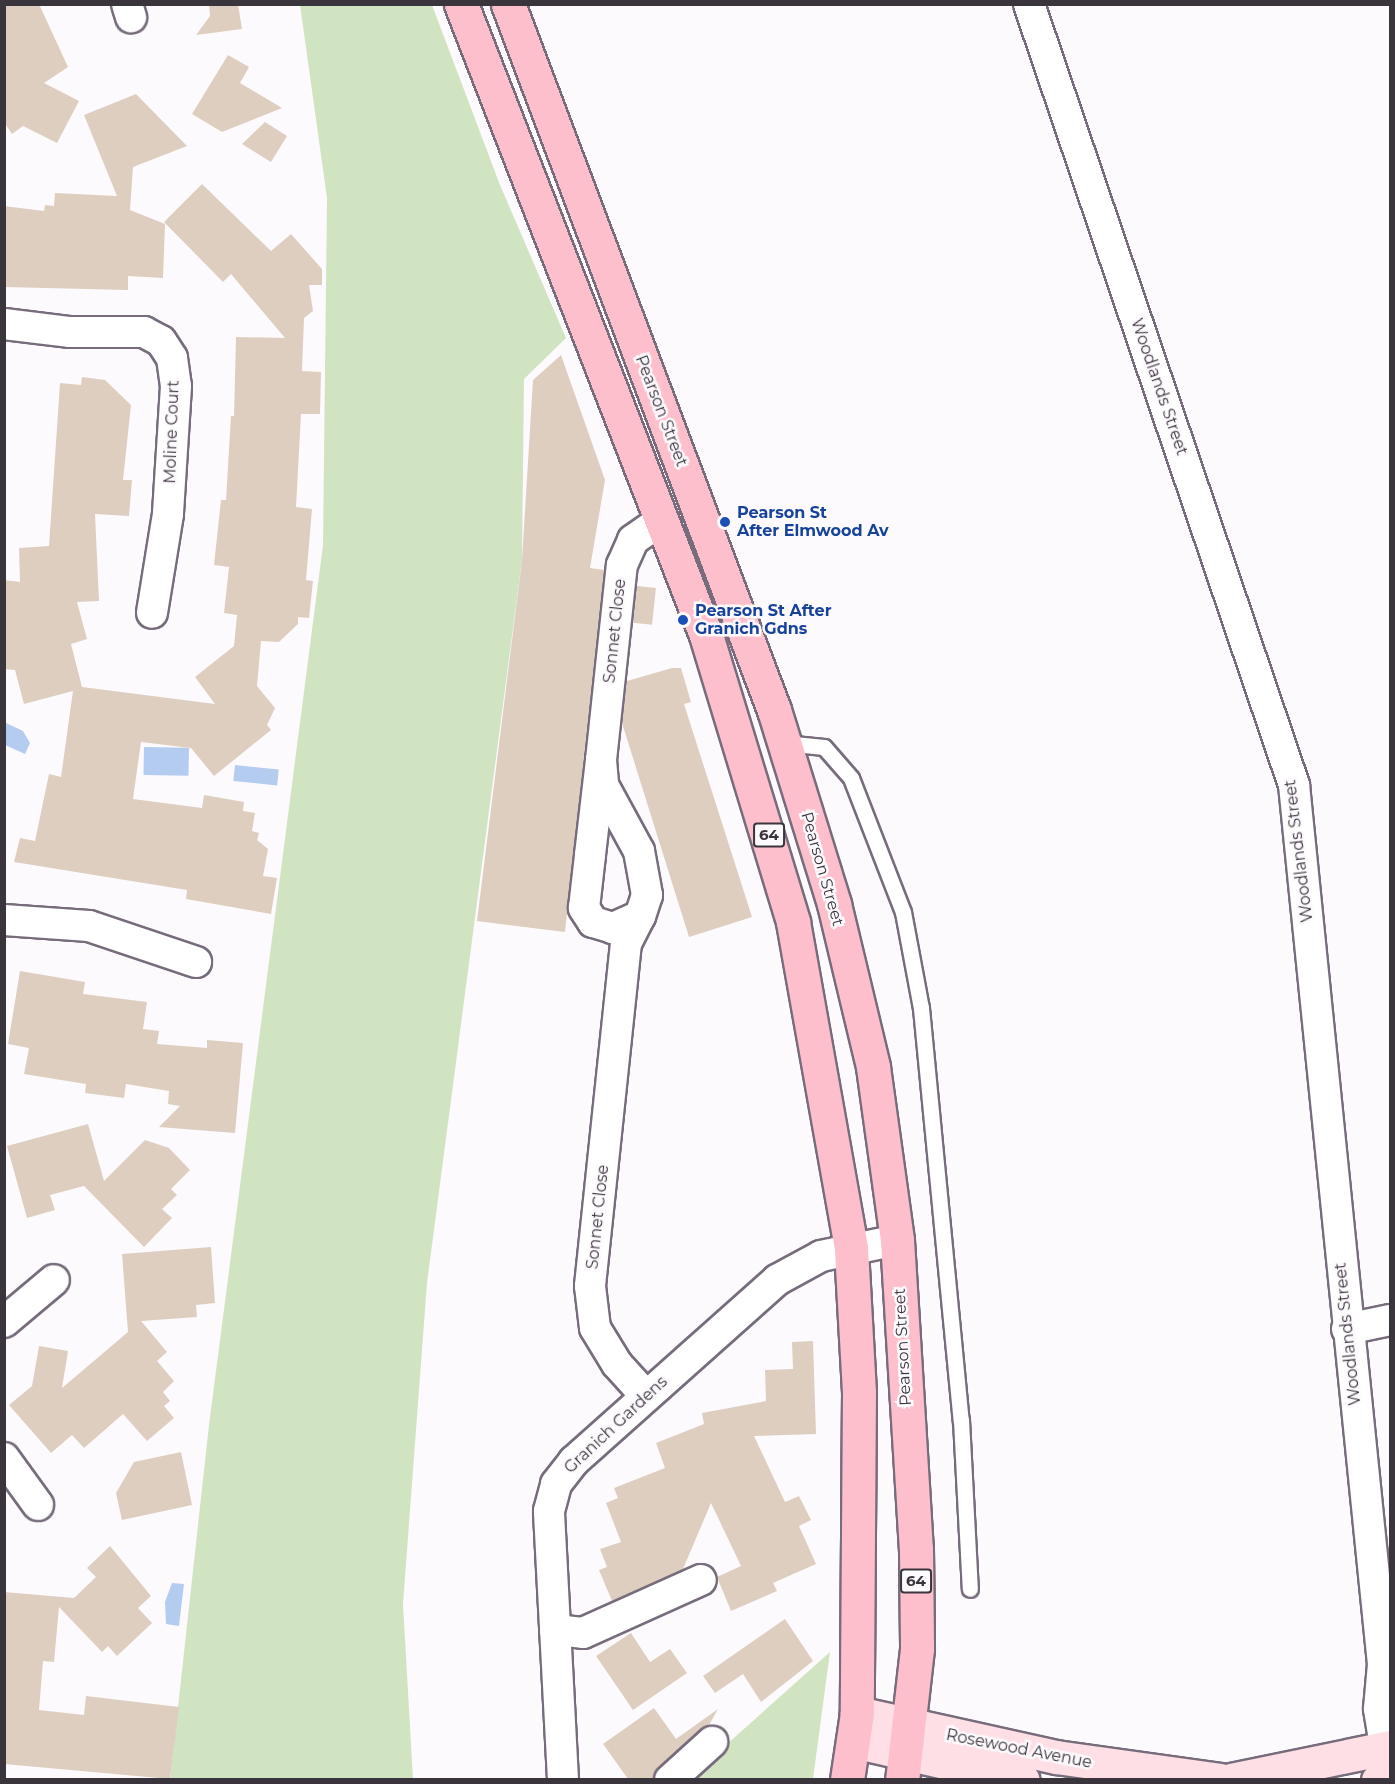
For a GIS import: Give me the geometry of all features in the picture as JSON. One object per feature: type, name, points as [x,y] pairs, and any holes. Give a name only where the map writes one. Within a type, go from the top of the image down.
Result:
[{"type":"main road","name":"64","points":[[461,4],[706,635],[793,922],[851,1249],[860,1392],[855,1727],[848,1779]]},
{"type":"main road","name":"Pearson Street","points":[[508,4],[784,743],[834,903],[873,1067],[897,1240],[915,1549],[917,1649],[906,1752]]},
{"type":"main road","name":"Rosewood Avenue","points":[[855,1727],[906,1752],[1023,1779]]},
{"type":"main road","name":"Rosewood Avenue","points":[[906,1752],[1056,1757],[1219,1779]]},
{"type":"main road","points":[[1231,1779],[1387,1766]]},
{"type":"street","name":"Woodlands Street","points":[[1029,4],[1294,785],[1347,1329],[1387,1671],[1379,1709],[1387,1766]]},
{"type":"street","name":"Moline Court","points":[[4,324],[69,332],[144,332],[160,341],[172,358],[176,386],[168,514],[152,613]]},
{"type":"street","name":"Sonnet Close","points":[[601,926],[584,908],[622,565],[633,540],[662,520]]},
{"type":"street","name":"Sonnet Close","points":[[600,760],[603,785],[634,839],[647,895],[640,916],[626,943],[591,1309],[602,1342],[646,1396]]},
{"type":"street","points":[[590,855],[600,835],[613,828],[634,839]]},
{"type":"street","points":[[601,926],[625,927],[640,916]]},
{"type":"street","points":[[4,920],[89,926],[196,962]]},
{"type":"street","points":[[601,926],[618,932],[626,943]]},
{"type":"street","name":"Granich Gardens","points":[[563,1779],[549,1511],[556,1484],[646,1396],[777,1280],[820,1256],[897,1240]]},
{"type":"street","points":[[4,1322],[54,1280]]},
{"type":"street","points":[[1347,1329],[1390,1320]]},
{"type":"street","points":[[4,1458],[38,1505]]},
{"type":"street","points":[[555,1630],[583,1634],[701,1580]]},
{"type":"street","points":[[670,1779],[712,1742]]},
{"type":"lane","points":[[784,743],[824,747],[851,778],[903,912],[921,1008],[961,1420],[970,1589]]},
{"type":"green space","points":[[300,5],[432,5],[500,185],[566,338],[524,379],[522,560],[427,1283],[403,1604],[413,1779],[170,1780],[209,1425],[323,545],[327,198]]},
{"type":"green space","points":[[830,1652],[813,1779],[688,1779]]},
{"type":"water","points":[[4,722],[23,731],[30,743],[25,754],[5,745]]},
{"type":"water","points":[[144,747],[189,748],[189,776],[144,775]]},
{"type":"water","points":[[235,765],[279,770],[277,786],[233,781]]},
{"type":"water","points":[[172,1583],[184,1584],[179,1626],[166,1624],[165,1602]]},
{"type":"building","points":[[4,4],[39,4],[68,67],[44,83],[79,101],[57,143],[23,126],[12,134],[4,122]]},
{"type":"building","points":[[209,4],[238,4],[242,29],[196,35],[210,16]]},
{"type":"building","points":[[228,55],[249,67],[240,83],[282,108],[222,132],[192,114]]},
{"type":"building","points":[[136,94],[187,146],[133,167],[130,210],[165,224],[163,278],[128,276],[128,290],[4,287],[4,206],[44,211],[45,205],[54,206],[55,193],[117,196],[84,115]]},
{"type":"building","points":[[265,122],[287,136],[271,162],[242,144]]},
{"type":"building","points":[[202,184],[271,251],[291,234],[322,269],[322,285],[309,285],[313,311],[304,318],[302,371],[321,372],[320,414],[301,414],[296,507],[312,509],[306,580],[313,581],[309,618],[298,617],[298,624],[279,642],[261,641],[257,686],[275,708],[267,725],[271,730],[214,776],[191,748],[141,742],[133,799],[202,808],[204,795],[244,802],[243,811],[255,813],[252,831],[259,833],[257,840],[268,849],[263,876],[277,878],[271,914],[186,899],[187,890],[14,862],[20,838],[35,841],[49,774],[61,777],[73,691],[24,704],[15,670],[4,669],[4,580],[20,582],[19,548],[49,546],[60,383],[81,385],[82,377],[105,380],[131,405],[123,480],[132,480],[129,516],[95,514],[99,601],[77,602],[87,639],[71,644],[82,687],[215,704],[195,677],[234,646],[237,615],[224,613],[229,567],[214,565],[221,500],[226,500],[231,416],[234,416],[236,337],[285,338],[231,274],[223,282],[164,222]]},
{"type":"building","points":[[561,355],[605,480],[590,568],[604,570],[565,932],[477,921],[522,560],[533,380]]},
{"type":"building","points":[[637,586],[656,588],[652,625],[633,623]]},
{"type":"building","points":[[672,668],[681,668],[691,702],[684,704],[752,917],[689,937],[622,723],[627,681]]},
{"type":"building","points":[[20,971],[85,982],[83,994],[147,1002],[143,1029],[159,1031],[157,1044],[207,1048],[207,1040],[243,1043],[235,1133],[159,1127],[180,1106],[168,1104],[169,1091],[126,1084],[124,1098],[85,1093],[86,1084],[24,1074],[29,1048],[8,1044]]},
{"type":"building","points":[[88,1124],[104,1181],[145,1140],[169,1148],[190,1170],[171,1189],[177,1195],[162,1209],[172,1218],[144,1247],[84,1186],[50,1195],[55,1210],[27,1218],[7,1146]]},
{"type":"building","points":[[211,1247],[215,1303],[196,1305],[197,1317],[141,1321],[167,1352],[157,1361],[174,1381],[163,1392],[170,1401],[164,1406],[174,1418],[147,1441],[123,1414],[84,1448],[72,1435],[51,1453],[9,1405],[32,1386],[39,1346],[68,1351],[62,1388],[128,1332],[122,1254]]},
{"type":"building","points":[[813,1341],[816,1434],[754,1436],[785,1502],[799,1496],[811,1520],[799,1526],[816,1564],[773,1583],[777,1591],[731,1611],[717,1577],[741,1566],[711,1503],[683,1569],[612,1601],[599,1570],[607,1567],[600,1549],[621,1542],[606,1503],[618,1498],[614,1488],[665,1468],[656,1443],[704,1424],[702,1413],[766,1401],[765,1370],[793,1369],[792,1342]]},
{"type":"building","points":[[181,1452],[192,1505],[122,1520],[116,1493],[134,1462]]},
{"type":"building","points":[[110,1546],[151,1596],[138,1608],[152,1623],[117,1656],[108,1646],[102,1652],[59,1607],[54,1662],[43,1661],[39,1710],[84,1715],[86,1696],[179,1707],[170,1779],[4,1764],[4,1592],[74,1598],[96,1577],[87,1568]]},
{"type":"building","points":[[785,1619],[813,1661],[761,1702],[743,1674],[715,1693],[703,1676]]},
{"type":"building","points":[[631,1633],[650,1662],[670,1649],[687,1673],[633,1710],[596,1656]]},
{"type":"building","points":[[654,1708],[676,1739],[718,1709],[709,1725],[658,1767],[653,1779],[628,1779],[603,1744]]},
{"type":"place","name":"Pearson St After Elmwood Av","points":[[725,522]]},
{"type":"place","name":"Pearson St After Granich Gdns","points":[[683,620]]}]
